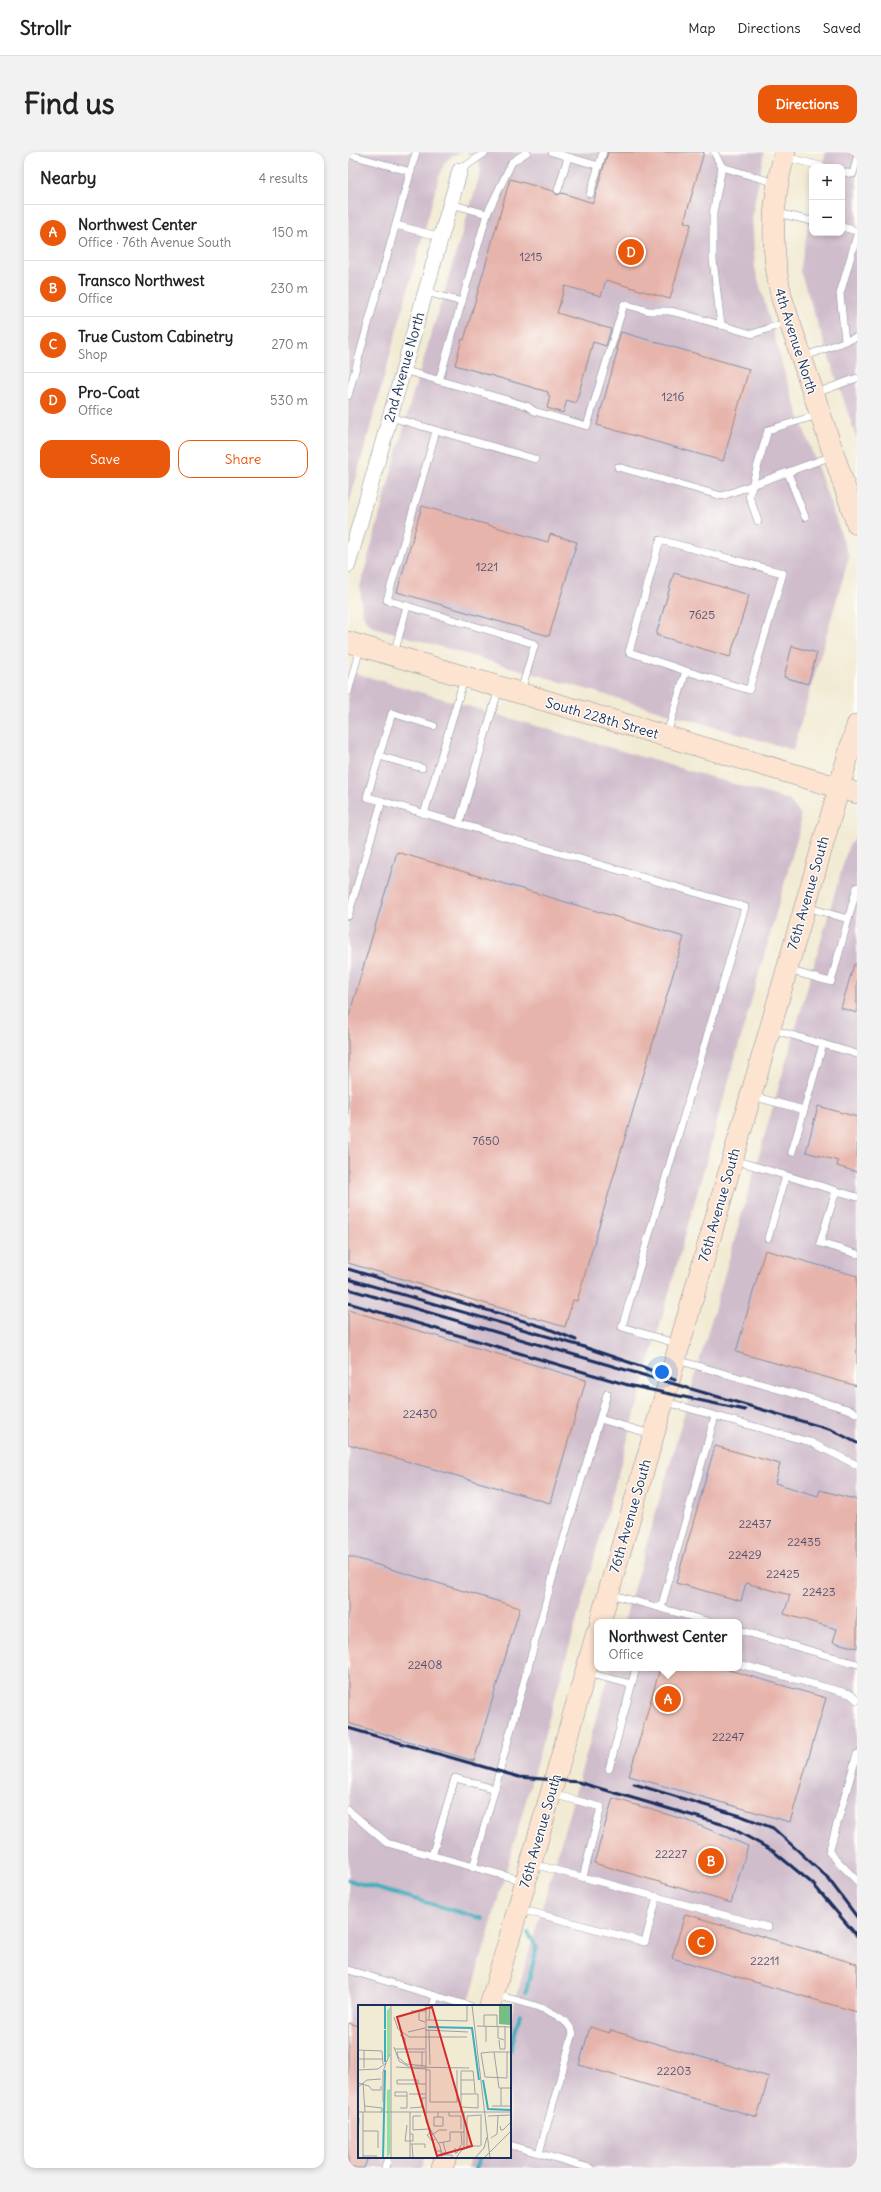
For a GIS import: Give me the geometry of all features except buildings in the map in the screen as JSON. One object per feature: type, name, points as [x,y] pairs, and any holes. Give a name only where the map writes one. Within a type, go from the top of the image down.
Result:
[{"type":"street","name":"4th Avenue North","points":[[784,154],[777,183],[773,212],[773,249],[776,274],[789,322],[834,456],[853,499],[857,524]]},
{"type":"street","name":"2nd Avenue North","points":[[348,562],[460,170]]},
{"type":"street","name":"South 228th Street","points":[[354,644],[848,790]]},
{"type":"street","points":[[848,790],[857,725]]},
{"type":"street","name":"76th Avenue South","points":[[601,1619],[804,907],[848,790]]},
{"type":"street","name":"76th Avenue South","points":[[491,2000],[594,1643]]},
{"type":"street","points":[[442,2168],[446,2158]]},
{"type":"lane","points":[[348,396],[416,152]]},
{"type":"lane","points":[[460,170],[486,152]]},
{"type":"lane","points":[[439,381],[488,214],[512,162],[527,152]]},
{"type":"lane","points":[[552,152],[599,166]]},
{"type":"lane","points":[[590,194],[603,152]]},
{"type":"lane","points":[[714,152],[722,167],[713,213],[713,260],[721,325]]},
{"type":"lane","points":[[348,154],[410,172]]},
{"type":"lane","points":[[784,154],[815,164]]},
{"type":"lane","points":[[558,190],[568,157]]},
{"type":"lane","points":[[845,173],[853,174],[857,158]]},
{"type":"lane","points":[[722,167],[777,183]]},
{"type":"lane","points":[[451,204],[488,214]]},
{"type":"lane","points":[[773,212],[809,219]]},
{"type":"lane","points":[[396,225],[441,237]]},
{"type":"lane","points":[[845,228],[857,231]]},
{"type":"lane","points":[[845,341],[840,294],[857,235]]},
{"type":"lane","points":[[426,292],[462,302]]},
{"type":"lane","points":[[403,370],[587,426],[624,304],[649,311],[676,312],[752,334],[789,322]]},
{"type":"lane","points":[[801,358],[857,337]]},
{"type":"lane","points":[[814,394],[857,378]]},
{"type":"lane","points":[[758,522],[749,496],[768,430],[820,414]]},
{"type":"lane","points":[[390,417],[535,459]]},
{"type":"lane","points":[[436,431],[387,600],[535,644],[520,694]]},
{"type":"lane","points":[[618,467],[722,496],[834,456]]},
{"type":"lane","points":[[788,473],[805,517]]},
{"type":"lane","points":[[660,540],[783,573],[749,690],[686,671],[629,652],[660,540]]},
{"type":"lane","points":[[393,656],[407,606]]},
{"type":"lane","points":[[348,692],[354,644]]},
{"type":"lane","points":[[666,737],[686,671]]},
{"type":"lane","points":[[424,814],[464,677]]},
{"type":"lane","points":[[459,824],[499,687]]},
{"type":"lane","points":[[434,726],[392,713],[368,797],[745,907],[622,1327],[677,1352],[851,1410],[857,1414]]},
{"type":"lane","points":[[380,756],[422,768]]},
{"type":"lane","points":[[348,916],[382,801]]},
{"type":"lane","points":[[786,969],[831,982],[857,887]]},
{"type":"lane","points":[[804,907],[848,919]]},
{"type":"lane","points":[[769,1029],[857,1054]]},
{"type":"lane","points":[[792,1152],[823,1044]]},
{"type":"lane","points":[[750,1095],[804,1110]]},
{"type":"lane","points":[[732,1160],[857,1197]]},
{"type":"lane","points":[[768,1238],[786,1176]]},
{"type":"lane","points":[[836,1190],[820,1243],[857,1254]]},
{"type":"lane","points":[[473,1868],[556,1565],[607,1394]]},
{"type":"lane","points":[[663,1402],[810,1442],[857,1465]]},
{"type":"lane","points":[[661,1608],[715,1416]]},
{"type":"lane","points":[[600,1419],[654,1434]]},
{"type":"lane","points":[[608,1593],[700,1619]]},
{"type":"lane","points":[[742,1631],[857,1664]]},
{"type":"lane","points":[[742,1665],[850,1694],[857,1700]]},
{"type":"lane","points":[[608,1769],[635,1671]]},
{"type":"lane","points":[[586,1672],[631,1684]]},
{"type":"lane","points":[[857,1754],[829,1852],[857,1881]]},
{"type":"lane","points":[[432,1856],[455,1778],[495,1790]]},
{"type":"lane","points":[[551,1794],[601,1808],[583,1877]]},
{"type":"lane","points":[[348,1810],[387,1843],[473,1868],[583,1877],[768,1927]]},
{"type":"lane","points":[[518,1908],[645,1942],[657,1897]]},
{"type":"lane","points":[[348,1970],[467,2005]]},
{"type":"lane","points":[[432,2005],[436,1996]]},
{"type":"lane","points":[[491,2000],[541,2008],[557,2016],[571,2027],[573,2033],[538,2153]]},
{"type":"lane","points":[[511,2145],[588,2168]]},
{"type":"lane","points":[[385,2168],[388,2158]]},
{"type":"shaded area","points":[[348,152],[464,152],[452,156],[445,162],[439,177],[348,508]]},
{"type":"shaded area","points":[[465,152],[764,152],[752,215],[755,268],[786,378],[849,557],[793,750],[374,627],[366,621],[362,612],[360,587],[412,397],[481,171],[479,162],[473,156]]},
{"type":"shaded area","points":[[826,152],[857,152],[857,440],[800,271],[809,221],[809,236],[845,236],[845,164],[823,164]]},
{"type":"shaded area","points":[[348,671],[789,800],[800,814],[800,828],[468,2005],[358,2005],[358,2158],[425,2158],[422,2168],[348,2168]]},
{"type":"shaded area","points":[[857,834],[857,2168],[467,2168],[470,2158],[511,2158],[511,2016],[610,1671],[742,1671],[742,1619],[625,1619],[848,847]]},
{"type":"waterway","points":[[348,1880],[483,1919]]},
{"type":"waterway","points":[[526,1992],[537,1947],[528,1933]]},
{"type":"waterway","points":[[511,2047],[520,2014]]},
{"type":"waterway","points":[[475,2168],[480,2158]]},
{"type":"railway","points":[[348,1269],[544,1327],[576,1340]]},
{"type":"railway","points":[[348,1279],[581,1346],[643,1367],[675,1380]]},
{"type":"railway","points":[[348,1289],[832,1430],[857,1443]]},
{"type":"railway","points":[[348,1303],[628,1385],[745,1410]]},
{"type":"railway","points":[[348,1728],[519,1777],[578,1782],[728,1826],[773,1851],[813,1884],[857,1936]]},
{"type":"railway","points":[[634,1784],[741,1816],[773,1828],[827,1877],[857,1917]]},
{"type":"place","name":"Pro-Coat","points":[[631,252]]},
{"type":"place","name":"Northwest Center","points":[[668,1699]]},
{"type":"place","name":"Transco Northwest","points":[[711,1861]]},
{"type":"place","name":"True Custom Cabinetry","points":[[701,1942]]}]
